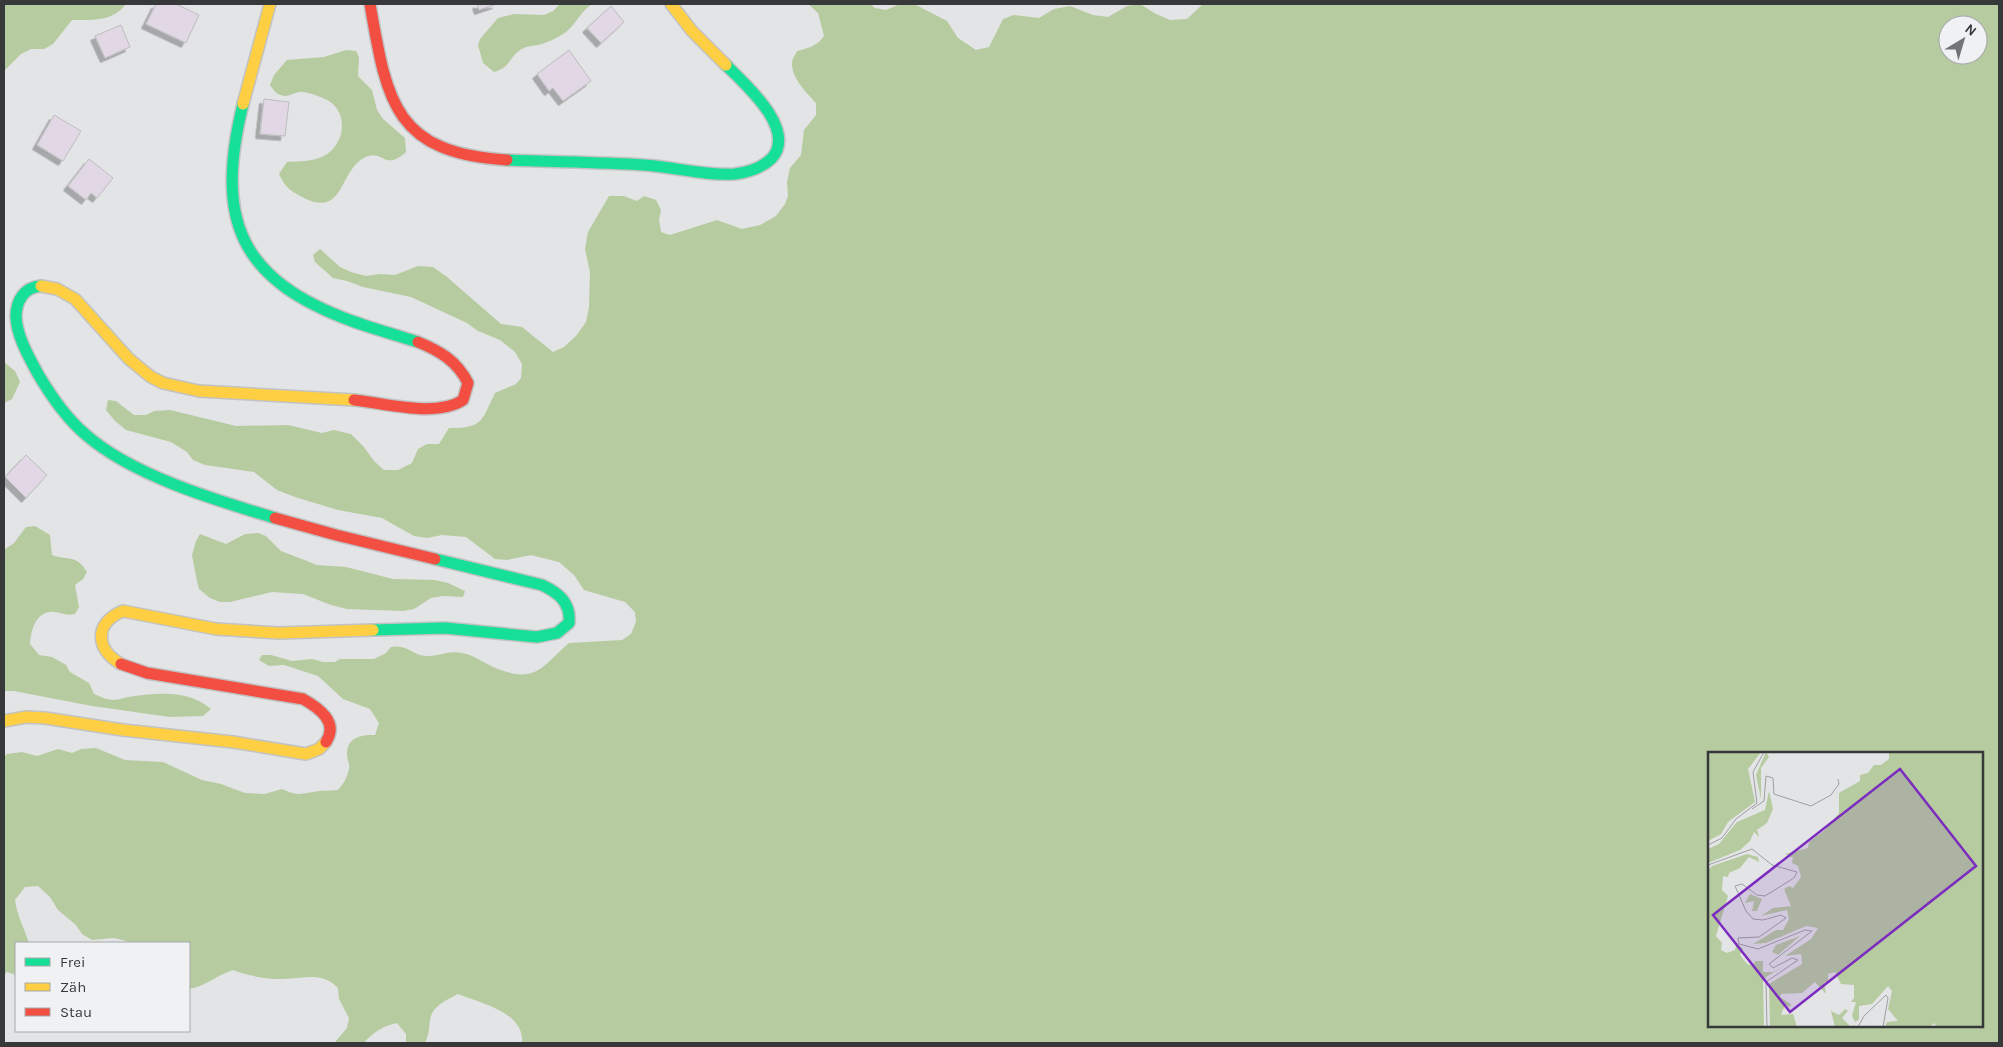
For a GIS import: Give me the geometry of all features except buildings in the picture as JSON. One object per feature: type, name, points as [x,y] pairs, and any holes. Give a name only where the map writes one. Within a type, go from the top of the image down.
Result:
[{"type":"street","points":[[4,721],[26,717],[45,718],[124,730],[233,742],[306,754],[314,753],[323,747],[328,740],[329,722],[323,713],[303,699],[160,675],[121,664],[109,656],[103,648],[100,638],[106,622],[113,615],[123,611],[216,629],[256,632],[307,633],[346,630],[445,628],[537,637],[557,633],[569,622],[570,608],[564,599],[548,587],[535,582],[444,562],[287,522],[175,485],[121,460],[88,438],[60,407],[44,384],[30,356],[19,333],[15,317],[16,307],[18,300],[24,292],[35,286],[44,285],[56,288],[79,301],[109,339],[152,377],[185,389],[365,401],[436,408],[454,406],[462,400],[468,383],[458,365],[448,357],[430,347],[407,338],[337,316],[302,298],[270,274],[249,250],[240,234],[232,199],[234,151],[250,75],[270,4]]},
{"type":"street","points":[[370,4],[383,66],[394,102],[406,121],[427,140],[440,147],[478,158],[494,160],[654,166],[729,174],[747,172],[758,168],[774,155],[781,139],[774,120],[747,87],[686,24],[671,4]]},
{"type":"green space","points":[[4,4],[126,4],[115,14],[102,19],[72,20],[53,44],[44,49],[31,49],[21,54],[4,71]]},
{"type":"green space","points":[[560,4],[592,4],[566,32],[545,43],[522,49],[503,68],[494,72],[483,63],[478,45],[480,39],[498,18],[514,14],[544,15],[553,11]]},
{"type":"green space","points":[[808,4],[870,4],[875,8],[886,10],[900,4],[916,5],[947,21],[958,38],[976,50],[989,47],[1003,19],[1014,15],[1039,18],[1054,9],[1070,6],[1093,15],[1108,17],[1127,6],[1140,4],[1170,20],[1187,19],[1203,4],[1999,4],[1999,1043],[522,1043],[521,1032],[509,1016],[489,1005],[458,994],[437,1007],[431,1015],[425,1043],[406,1043],[406,1034],[397,1023],[379,1030],[364,1043],[336,1043],[347,1028],[349,1018],[339,999],[338,988],[325,979],[312,977],[264,978],[233,970],[190,989],[190,942],[130,942],[114,938],[92,940],[82,934],[76,925],[58,910],[50,897],[38,886],[25,887],[15,900],[29,942],[15,942],[15,975],[7,972],[4,975],[4,757],[7,754],[22,752],[37,756],[58,749],[72,753],[81,749],[96,748],[125,760],[163,762],[202,780],[221,784],[245,793],[265,794],[282,789],[298,794],[338,790],[345,780],[349,769],[347,754],[349,744],[356,738],[375,735],[379,723],[370,709],[343,699],[318,676],[284,665],[269,666],[259,660],[262,655],[271,655],[292,661],[312,659],[323,662],[335,662],[340,659],[374,659],[386,653],[391,647],[402,647],[418,654],[431,656],[453,652],[462,653],[507,672],[528,674],[544,666],[569,643],[622,640],[631,634],[636,622],[635,612],[625,602],[584,590],[574,575],[559,562],[531,555],[507,560],[495,559],[466,537],[442,535],[427,538],[414,536],[382,518],[338,510],[277,490],[254,472],[205,465],[193,460],[187,452],[171,442],[126,430],[106,410],[108,400],[116,401],[134,415],[146,415],[154,411],[170,410],[236,426],[288,425],[322,433],[334,430],[351,434],[384,470],[398,470],[412,463],[418,449],[427,444],[439,444],[449,428],[469,426],[480,421],[495,393],[516,384],[521,378],[522,364],[515,352],[500,340],[411,297],[363,287],[333,278],[315,262],[313,255],[320,249],[340,267],[366,276],[380,274],[395,275],[418,266],[433,267],[501,324],[522,327],[553,352],[564,347],[576,336],[586,322],[589,307],[590,272],[585,249],[588,232],[609,196],[624,196],[637,201],[644,196],[656,200],[661,210],[659,219],[661,232],[670,235],[717,220],[742,229],[760,225],[776,216],[785,204],[788,196],[787,182],[790,168],[801,155],[804,130],[816,115],[816,103],[794,74],[792,62],[797,51],[819,42],[824,36],[818,13]]},
{"type":"green space","points":[[346,50],[356,51],[359,57],[358,76],[372,90],[377,110],[383,119],[405,138],[406,152],[393,160],[373,155],[359,161],[336,196],[328,201],[319,203],[293,192],[284,183],[279,174],[287,162],[316,159],[326,155],[336,146],[342,126],[339,112],[329,101],[320,97],[301,92],[287,96],[282,95],[276,92],[270,85],[274,75],[287,60],[324,57]]},
{"type":"green space","points":[[4,362],[15,371],[20,382],[12,399],[4,403]]},
{"type":"green space","points":[[35,526],[50,535],[52,555],[76,560],[87,572],[83,579],[75,585],[79,607],[75,614],[67,615],[49,612],[43,614],[33,627],[30,644],[39,655],[52,657],[66,665],[70,672],[89,683],[94,694],[106,699],[115,700],[150,694],[172,694],[192,698],[211,709],[203,716],[170,717],[92,706],[14,691],[4,691],[4,550],[14,543],[26,527]]},
{"type":"green space","points":[[258,533],[266,536],[281,551],[317,565],[346,567],[393,579],[435,580],[448,583],[465,591],[463,597],[442,596],[431,598],[414,609],[403,611],[347,609],[303,594],[272,592],[230,602],[220,602],[210,598],[199,589],[192,555],[200,534],[226,544],[245,534]]},
{"type":"traffic: fast","points":[[507,160],[644,165],[701,173],[724,174],[735,174],[755,169],[772,158],[778,146],[778,134],[766,108],[745,83],[726,65]]},
{"type":"traffic: fast","points":[[243,104],[235,145],[232,181],[235,212],[244,240],[260,264],[283,286],[313,304],[352,321],[418,342]]},
{"type":"traffic: fast","points":[[41,286],[30,289],[19,300],[16,311],[17,324],[27,354],[38,374],[71,421],[104,449],[150,474],[226,503],[275,518]]},
{"type":"traffic: fast","points":[[373,630],[445,628],[537,637],[557,633],[569,623],[566,604],[559,595],[542,585],[435,559]]},
{"type":"traffic: slow","points":[[243,104],[270,4]]},
{"type":"traffic: slow","points":[[671,4],[692,31],[726,65]]},
{"type":"traffic: slow","points":[[41,286],[57,289],[75,299],[129,359],[151,377],[163,383],[199,391],[354,400]]},
{"type":"traffic: slow","points":[[121,664],[106,651],[101,636],[107,622],[123,611],[216,629],[279,633],[373,630]]},
{"type":"traffic: slow","points":[[4,721],[26,717],[45,718],[123,730],[233,742],[306,754],[319,749],[326,742]]},
{"type":"traffic: jam","points":[[370,4],[383,69],[391,95],[402,116],[418,133],[440,146],[469,155],[507,160]]},
{"type":"traffic: jam","points":[[354,400],[425,409],[452,405],[463,400],[468,383],[464,375],[441,353],[418,342]]},
{"type":"traffic: jam","points":[[275,518],[435,559]]},
{"type":"traffic: jam","points":[[121,664],[147,673],[303,699],[321,711],[329,722],[329,735],[326,742]]}]
